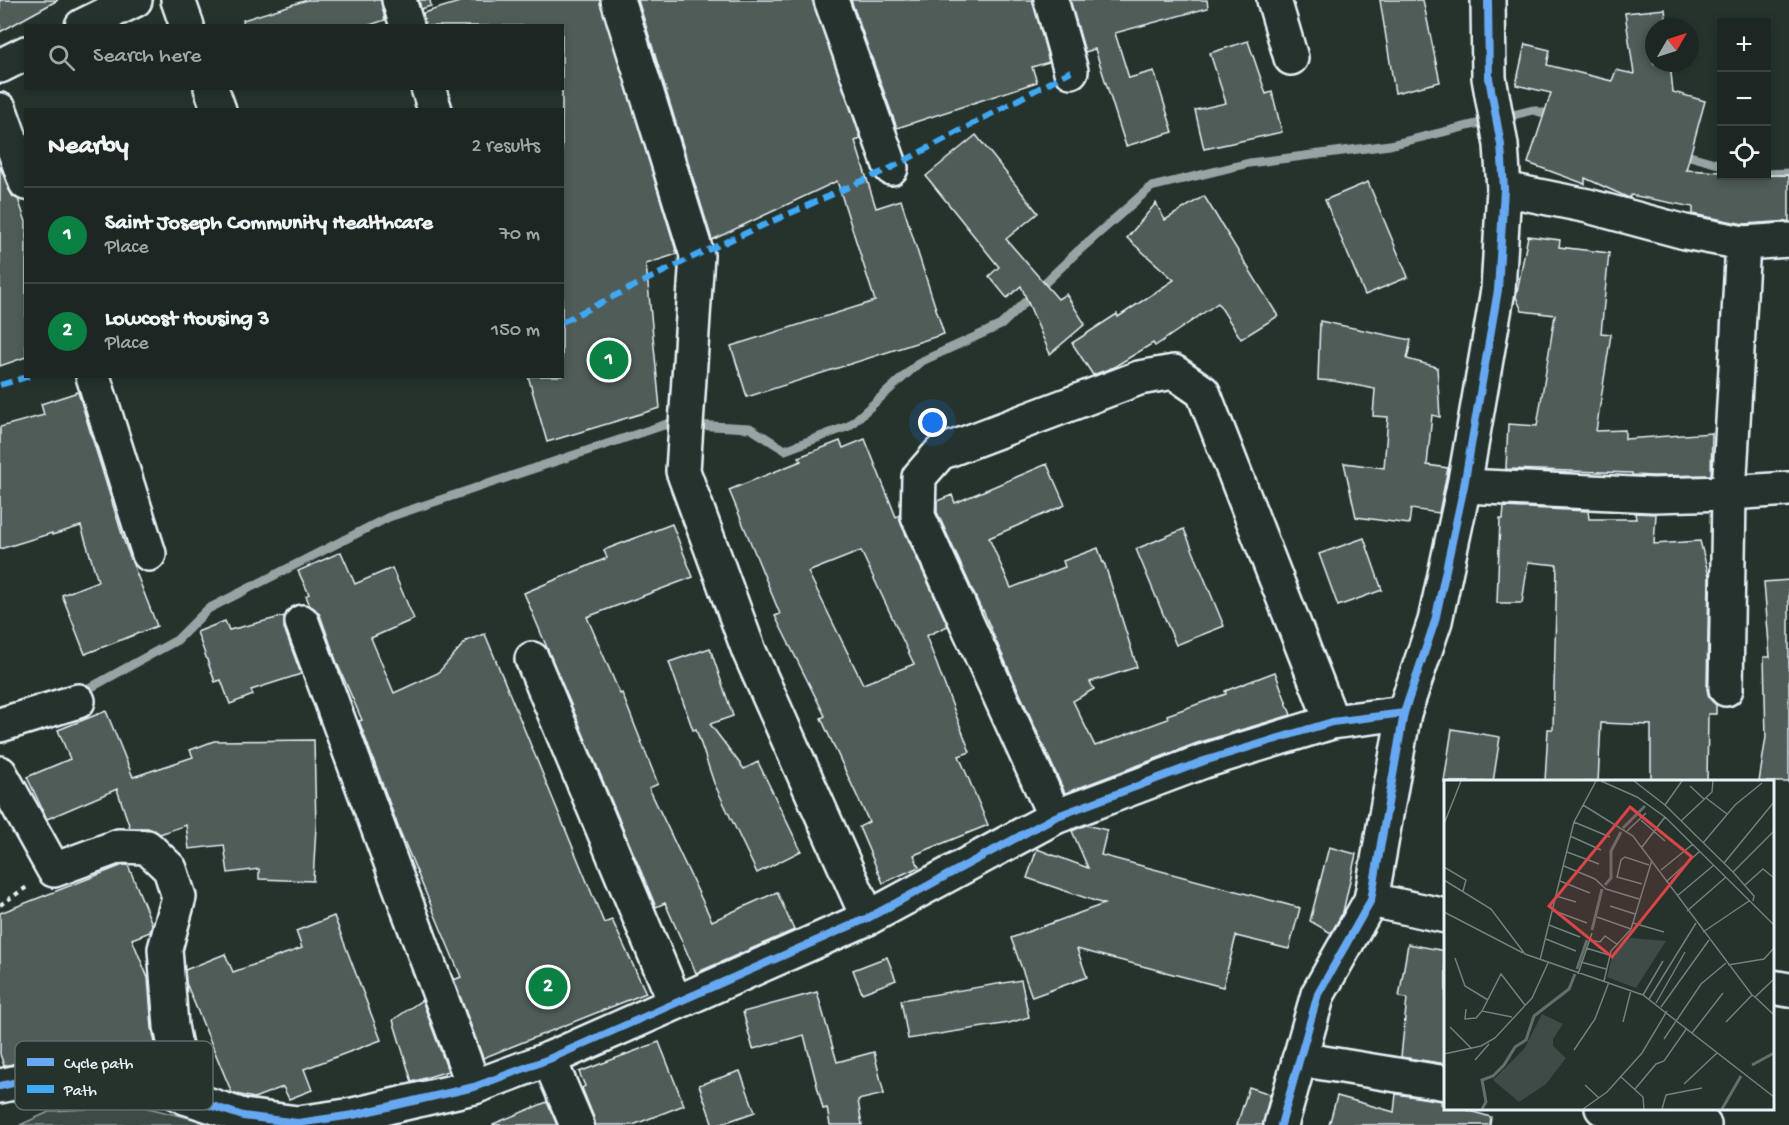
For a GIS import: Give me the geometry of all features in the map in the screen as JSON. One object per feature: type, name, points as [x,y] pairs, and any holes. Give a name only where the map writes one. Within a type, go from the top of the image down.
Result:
[{"type":"street","points":[[86,24],[135,0]]},
{"type":"street","points":[[178,0],[186,24]]},
{"type":"street","points":[[399,0],[406,24]]},
{"type":"street","points":[[618,0],[697,255],[683,471],[749,651],[868,918]]},
{"type":"street","points":[[831,0],[891,168]]},
{"type":"street","points":[[1051,0],[1071,71]]},
{"type":"street","points":[[1274,0],[1291,58]]},
{"type":"street","points":[[1281,1125],[1318,994],[1371,900],[1404,713],[1435,621],[1464,486],[1498,290],[1504,189],[1501,145],[1490,78],[1488,0]]},
{"type":"street","points":[[0,66],[24,54]]},
{"type":"street","points":[[212,90],[218,108]]},
{"type":"street","points":[[429,90],[434,108]]},
{"type":"street","points":[[0,110],[24,177]]},
{"type":"street","points":[[1504,189],[1588,206],[1685,232],[1743,243],[1789,240]]},
{"type":"street","points":[[1726,688],[1729,493],[1743,243]]},
{"type":"street","points":[[1055,817],[918,516],[918,477],[940,453],[1139,378],[1174,372],[1203,392],[1332,722]]},
{"type":"street","points":[[94,378],[148,554]]},
{"type":"street","points":[[1464,486],[1653,495],[1789,489]]},
{"type":"street","points":[[302,622],[474,1087]]},
{"type":"street","points":[[532,659],[675,1002]]},
{"type":"street","points":[[0,725],[78,701]]},
{"type":"street","points":[[213,1106],[243,1116],[298,1123],[353,1115],[474,1087],[549,1059],[868,918],[1055,817],[1204,761],[1332,722],[1404,713]]},
{"type":"street","points":[[0,773],[54,870],[119,846],[147,847],[170,869],[179,897],[165,949],[174,1041]]},
{"type":"street","points":[[1371,900],[1444,916]]},
{"type":"street","points":[[1774,987],[1789,990]]},
{"type":"street","points":[[549,1059],[577,1125]]},
{"type":"street","points":[[1299,1059],[1444,1083]]},
{"type":"street","points":[[0,1084],[15,1081]]},
{"type":"street","points":[[1614,1110],[1704,1125]]},
{"type":"shaded area","points":[[156,1110],[207,1125],[20,1125],[51,1111]]},
{"type":"building","points":[[0,0],[58,0],[0,32]]},
{"type":"building","points":[[307,0],[381,0],[385,20],[373,24],[244,24],[243,20]]},
{"type":"building","points":[[419,0],[430,0],[431,6],[421,9]]},
{"type":"building","points":[[466,0],[600,0],[677,254],[646,264],[660,408],[547,442],[529,378],[564,378],[564,108],[562,108],[562,90],[564,90],[564,24],[425,24],[423,13]]},
{"type":"building","points":[[638,0],[813,0],[861,139],[855,141],[876,208],[901,200],[944,334],[747,397],[731,346],[875,301],[837,181],[712,240]]},
{"type":"building","points":[[851,0],[1033,0],[1049,62],[1032,67],[1037,82],[897,128]]},
{"type":"building","points":[[1070,0],[1207,0],[1208,8],[1115,33],[1129,78],[1154,71],[1173,132],[1126,146],[1095,49],[1085,52]]},
{"type":"building","points":[[1380,0],[1423,0],[1440,82],[1395,93]]},
{"type":"building","points":[[1665,9],[1666,18],[1645,18],[1645,72],[1671,72],[1673,92],[1705,101],[1686,170],[1717,172],[1717,180],[1771,180],[1771,175],[1789,175],[1789,221],[1744,224],[1693,214],[1693,207],[1631,195],[1629,198],[1585,178],[1585,184],[1528,163],[1551,93],[1516,85],[1525,44],[1550,50],[1547,65],[1612,81],[1616,70],[1634,74],[1625,13]]},
{"type":"building","points":[[1248,41],[1266,94],[1272,92],[1282,132],[1204,149],[1195,110],[1226,103],[1210,53]]},
{"type":"building","points":[[976,135],[1038,213],[1006,239],[1058,299],[1066,294],[1085,324],[1050,354],[1021,286],[1007,298],[989,276],[999,267],[926,176]]},
{"type":"building","points":[[0,166],[9,190],[13,197],[18,199],[24,216],[24,358],[0,366]]},
{"type":"building","points":[[1368,182],[1408,277],[1365,295],[1325,200]]},
{"type":"building","points":[[1204,196],[1278,316],[1241,339],[1218,303],[1155,346],[1153,343],[1114,367],[1093,375],[1072,343],[1117,314],[1118,317],[1174,280],[1127,238],[1156,203],[1165,220]]},
{"type":"building","points":[[1528,236],[1560,240],[1559,247],[1609,253],[1601,333],[1611,334],[1596,431],[1625,430],[1625,439],[1712,433],[1711,475],[1653,476],[1632,475],[1632,473],[1506,469],[1508,424],[1537,426],[1555,315],[1522,311],[1516,297]]},
{"type":"building","points":[[1320,321],[1411,340],[1407,359],[1437,367],[1440,417],[1432,415],[1427,465],[1448,468],[1439,513],[1411,509],[1409,524],[1356,517],[1344,463],[1384,468],[1388,417],[1373,416],[1375,389],[1318,380]]},
{"type":"building","points":[[78,392],[125,544],[157,626],[85,654],[62,595],[98,581],[81,526],[0,549],[0,427],[44,415],[41,404]]},
{"type":"building","points":[[865,439],[896,517],[899,515],[901,524],[948,626],[926,636],[970,752],[959,756],[988,825],[914,855],[919,867],[883,883],[859,827],[869,822],[821,718],[825,716],[775,616],[780,614],[729,490],[801,461],[799,457],[840,441],[843,448]],"holes":[[[861,551],[914,664],[863,684],[808,572]]]},
{"type":"building","points":[[1047,464],[1065,505],[989,538],[1011,588],[1065,567],[1063,561],[1098,548],[1137,667],[1090,682],[1094,689],[1073,701],[1095,746],[1168,719],[1167,715],[1226,694],[1225,691],[1275,672],[1291,715],[1197,743],[1065,793],[937,512],[937,501],[952,495],[955,503]]},
{"type":"building","points":[[1504,507],[1588,511],[1589,519],[1636,519],[1635,513],[1656,514],[1654,544],[1700,541],[1709,576],[1707,689],[1709,698],[1716,705],[1716,714],[1708,714],[1707,780],[1651,780],[1651,725],[1601,723],[1598,780],[1545,780],[1548,729],[1553,729],[1557,565],[1528,562],[1522,603],[1497,603],[1500,519],[1503,519]]},
{"type":"building","points":[[672,524],[693,577],[587,617],[620,694],[622,693],[658,784],[649,788],[712,921],[777,892],[794,930],[696,973],[665,903],[656,907],[524,593],[607,558],[604,550]]},
{"type":"building","points":[[1184,529],[1224,626],[1176,645],[1136,549]]},
{"type":"building","points":[[1364,538],[1382,590],[1338,606],[1319,554]]},
{"type":"building","points":[[341,552],[355,584],[392,568],[414,619],[371,638],[394,693],[438,673],[466,641],[485,634],[604,923],[612,920],[646,993],[483,1058],[454,980],[461,977],[399,829],[359,721],[362,720],[337,663],[320,615],[310,606],[306,596],[309,594],[298,571]]},
{"type":"building","points":[[1789,580],[1789,782],[1759,780],[1766,737],[1764,657],[1770,657],[1764,582]]},
{"type":"building","points":[[285,616],[284,628],[301,674],[251,690],[253,695],[230,704],[221,680],[215,682],[197,632],[225,621],[229,630]]},
{"type":"building","points":[[710,648],[733,716],[710,724],[744,769],[758,762],[801,851],[757,873],[714,783],[696,729],[693,730],[669,662]]},
{"type":"building","points":[[106,711],[133,777],[193,757],[190,750],[214,741],[314,740],[316,826],[313,881],[259,879],[259,869],[228,873],[224,845],[189,849],[186,825],[160,834],[148,828],[130,828],[117,789],[47,819],[27,777],[70,759],[58,730]]},
{"type":"building","points":[[1452,729],[1500,737],[1493,780],[1444,780]]},
{"type":"building","points":[[1086,825],[1107,830],[1101,855],[1300,908],[1289,949],[1236,936],[1223,987],[1077,949],[1087,977],[1032,997],[1011,938],[1104,904],[1027,878],[1037,849],[1088,868],[1072,831]]},
{"type":"building","points":[[1329,847],[1356,854],[1343,912],[1331,933],[1310,921]]},
{"type":"building","points":[[128,865],[152,924],[150,932],[132,939],[148,978],[155,1041],[15,1041],[15,1063],[4,1066],[0,1054],[0,913]]},
{"type":"building","points":[[334,916],[381,1040],[304,1069],[312,1090],[289,1099],[283,1087],[254,1098],[232,1093],[213,1048],[213,1041],[210,1041],[186,983],[185,970],[225,954],[233,972],[302,948],[296,931]]},
{"type":"building","points":[[1408,944],[1444,951],[1444,1064],[1401,1057],[1407,998],[1399,997]]},
{"type":"building","points":[[887,957],[896,980],[862,993],[853,970]]},
{"type":"building","points":[[1021,980],[1029,1017],[1009,1023],[908,1039],[901,1000]]},
{"type":"building","points":[[817,992],[837,1062],[874,1052],[884,1094],[858,1100],[862,1125],[830,1125],[827,1108],[823,1109],[804,1035],[753,1049],[743,1012]]},
{"type":"building","points":[[422,1000],[448,1071],[412,1082],[393,1020]]},
{"type":"building","points":[[659,1042],[684,1105],[633,1125],[595,1125],[579,1072]]},
{"type":"building","points":[[740,1071],[755,1112],[713,1125],[699,1085]]},
{"type":"building","points":[[1249,1087],[1270,1094],[1263,1125],[1237,1125]]},
{"type":"building","points":[[1396,1094],[1442,1101],[1444,1110],[1467,1110],[1491,1117],[1490,1125],[1329,1125],[1337,1096],[1394,1112]]},
{"type":"building","points":[[547,1102],[557,1125],[493,1125],[493,1124]]},
{"type":"waterway","points":[[693,425],[750,428],[785,450],[849,426],[920,362],[1001,325],[1076,253],[1151,187],[1249,163],[1390,145],[1533,110],[1554,116]]},
{"type":"waterway","points":[[1679,153],[1717,164]]},
{"type":"waterway","points":[[1771,174],[1789,173]]},
{"type":"waterway","points":[[79,694],[177,640],[208,609],[389,517],[667,424],[679,424]]},
{"type":"marked path","points":[[564,321],[697,255],[891,168],[1071,71]]},
{"type":"marked path","points":[[0,385],[24,378]]},
{"type":"cycle path","points":[[1281,1125],[1318,994],[1371,900],[1404,713],[1435,621],[1464,486],[1498,290],[1504,189],[1501,145],[1489,78],[1488,0]]},
{"type":"cycle path","points":[[213,1106],[243,1116],[298,1123],[353,1115],[474,1087],[549,1059],[868,918],[1055,817],[1204,761],[1332,722],[1404,713]]},
{"type":"cycle path","points":[[0,1086],[15,1083]]},
{"type":"place","name":"Saint Joseph Community Healthcare","points":[[609,360]]},
{"type":"place","name":"Lowcost Housing 3","points":[[548,987]]}]
